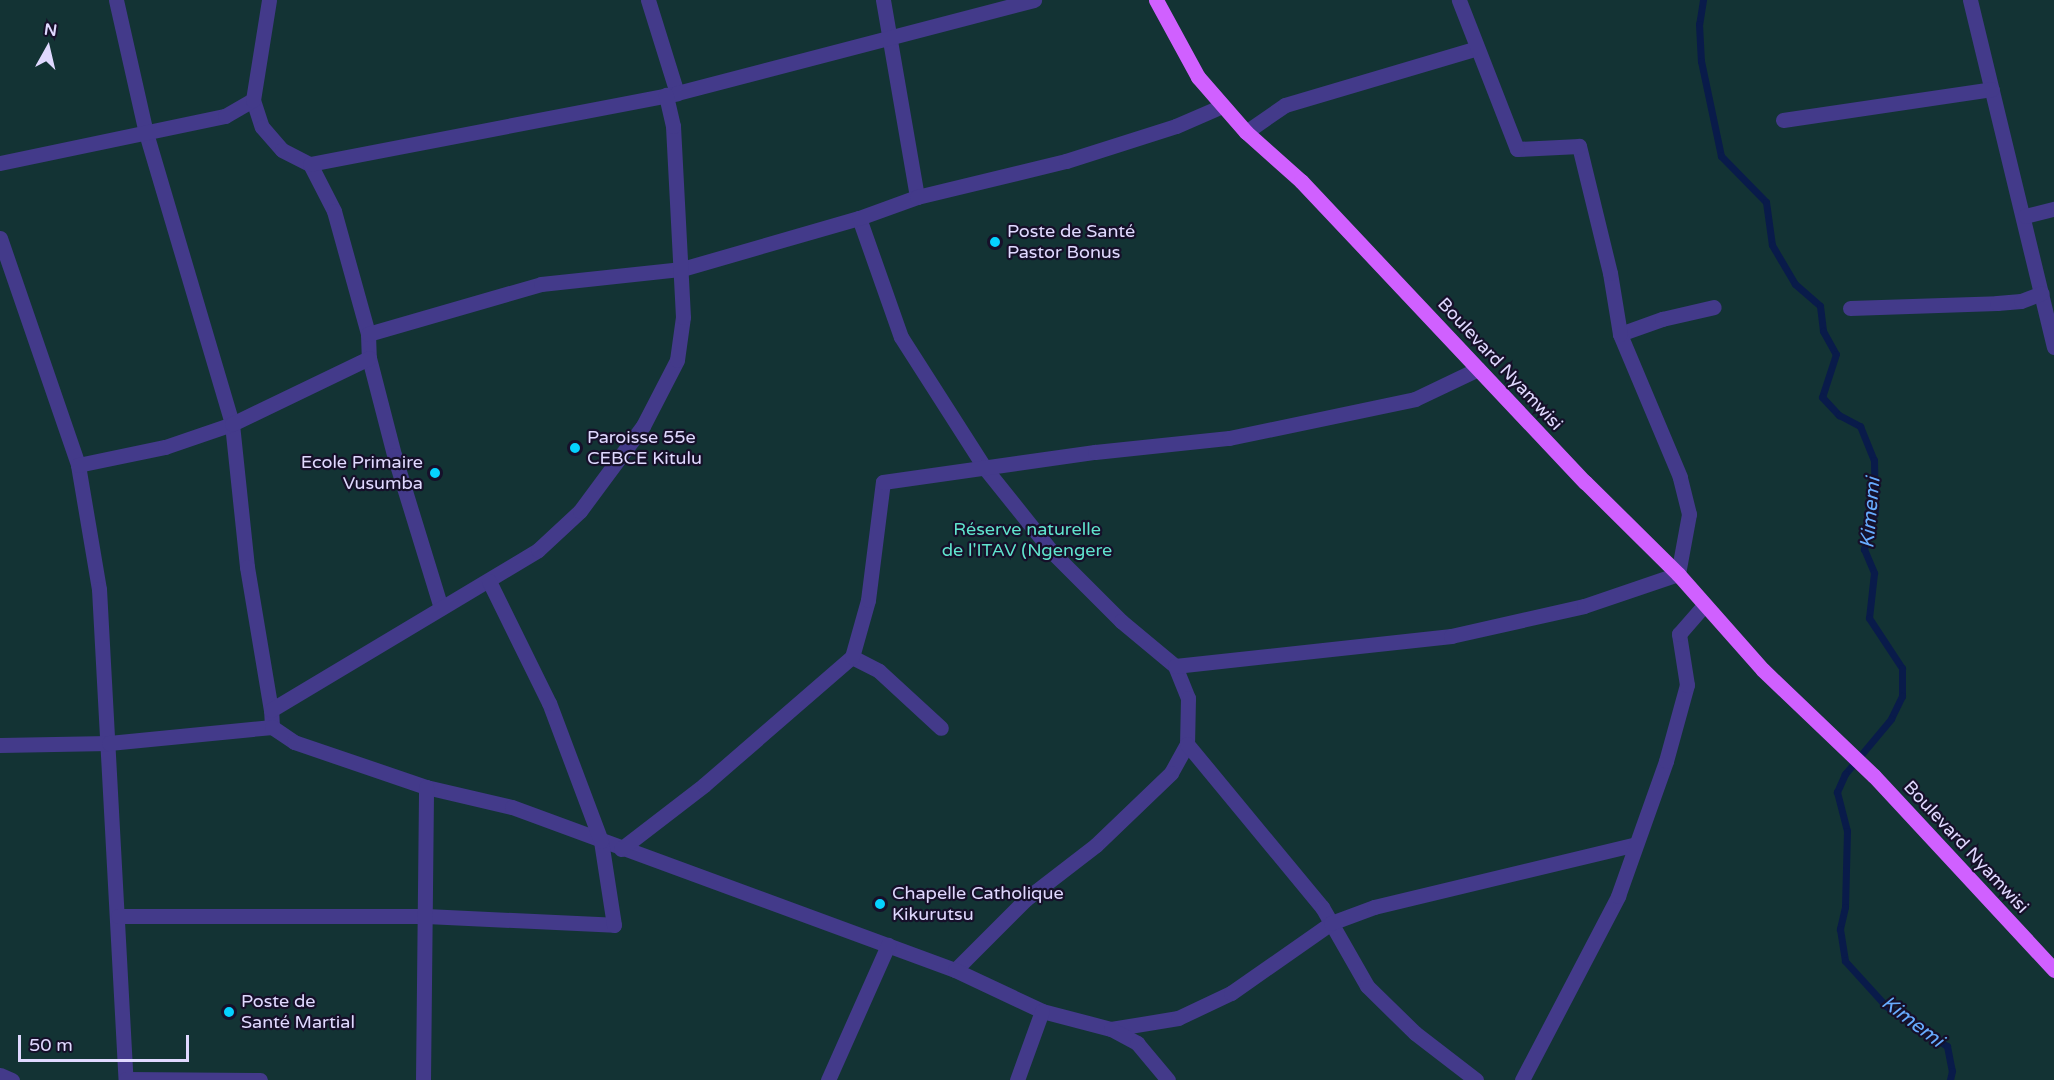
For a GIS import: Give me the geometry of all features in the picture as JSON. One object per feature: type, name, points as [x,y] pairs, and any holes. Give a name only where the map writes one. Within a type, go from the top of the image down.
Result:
[{"type":"main road","name":"Boulevard Nyamwisi","points":[[1156,0],[1198,77],[1246,132],[1301,181],[1834,740],[1875,776],[2054,970]]},
{"type":"street","points":[[116,0],[146,133],[232,424],[247,567],[272,726]]},
{"type":"street","points":[[269,0],[253,100],[262,127],[282,150],[310,164],[334,212],[368,334],[369,358],[394,454],[441,608]]},
{"type":"street","points":[[271,710],[538,550],[580,511],[643,426],[677,360],[683,317],[672,94],[648,0]]},
{"type":"street","points":[[883,0],[917,197]]},
{"type":"street","points":[[310,164],[672,94],[890,35],[1034,0]]},
{"type":"street","points":[[1175,666],[1451,636],[1584,606],[1678,574],[1689,514],[1680,477],[1620,334],[1611,273],[1579,146],[1517,149],[1459,0]]},
{"type":"street","points":[[1970,0],[2025,216],[2054,346]]},
{"type":"street","points":[[1246,132],[1285,105],[1478,48]]},
{"type":"street","points":[[1783,120],[1992,89]]},
{"type":"street","points":[[0,164],[225,116],[253,100]]},
{"type":"street","points":[[368,334],[541,284],[682,269],[859,218],[917,197],[1066,161],[1176,126],[1222,106]]},
{"type":"street","points":[[2025,216],[2054,209]]},
{"type":"street","points":[[859,218],[901,337],[984,467],[1052,552],[1121,621],[1175,666],[1188,699],[1187,744],[1162,781],[1096,845],[1026,899],[955,970]]},
{"type":"street","points":[[0,238],[78,465],[99,589],[126,1079],[260,1080]]},
{"type":"street","points":[[1850,308],[1997,303],[2021,301],[2042,293]]},
{"type":"street","points":[[1620,334],[1662,319],[1714,307]]},
{"type":"street","points":[[78,465],[165,447],[232,424],[369,358]]},
{"type":"street","points":[[621,849],[704,785],[852,657],[868,600],[883,482],[984,467],[1229,438],[1416,399],[1478,369]]},
{"type":"street","points":[[118,916],[426,916],[614,925],[601,841],[549,703],[489,581]]},
{"type":"street","points":[[1522,1080],[1618,896],[1666,761],[1687,685],[1679,634],[1704,605]]},
{"type":"street","points":[[852,657],[879,671],[941,728]]},
{"type":"street","points":[[0,745],[109,743],[272,726],[294,742],[426,787],[512,807],[955,970],[1042,1011],[1111,1029],[1137,1043],[1168,1080]]},
{"type":"street","points":[[1187,744],[1332,923],[1367,986],[1415,1033],[1476,1080]]},
{"type":"street","points":[[423,1080],[426,787]]},
{"type":"street","points":[[1111,1029],[1178,1018],[1231,993],[1332,923],[1374,907],[1636,844]]},
{"type":"street","points":[[828,1080],[888,945]]},
{"type":"street","points":[[1017,1080],[1042,1011]]},
{"type":"street","points":[[0,1075],[12,1080]]},
{"type":"green space","name":"Réserve naturelle de l'ITAV (Ngengere","points":[[0,0],[2054,0],[2054,1080],[0,1080]]},
{"type":"waterway","name":"Kimemi","points":[[1703,0],[1699,24],[1701,61],[1721,156],[1766,202],[1772,245],[1795,284],[1820,306],[1823,331],[1836,354],[1822,397],[1839,415],[1860,426],[1874,460],[1875,510],[1864,549],[1874,573],[1869,618],[1902,668],[1902,696],[1891,719],[1845,774],[1837,792],[1847,831],[1845,907],[1840,929],[1845,961],[1886,1006],[1947,1046],[1952,1071],[1950,1080]]},
{"type":"place","name":"Poste de Santé Pastor Bonus","points":[[995,242]]},
{"type":"place","name":"Paroisse 55e CEBCE Kitulu","points":[[575,448]]},
{"type":"place","name":"Ecole Primaire Vusumba","points":[[435,473]]},
{"type":"place","name":"Chapelle Catholique Kikurutsu","points":[[880,904]]},
{"type":"place","name":"Poste de Santé Martial","points":[[229,1012]]}]
